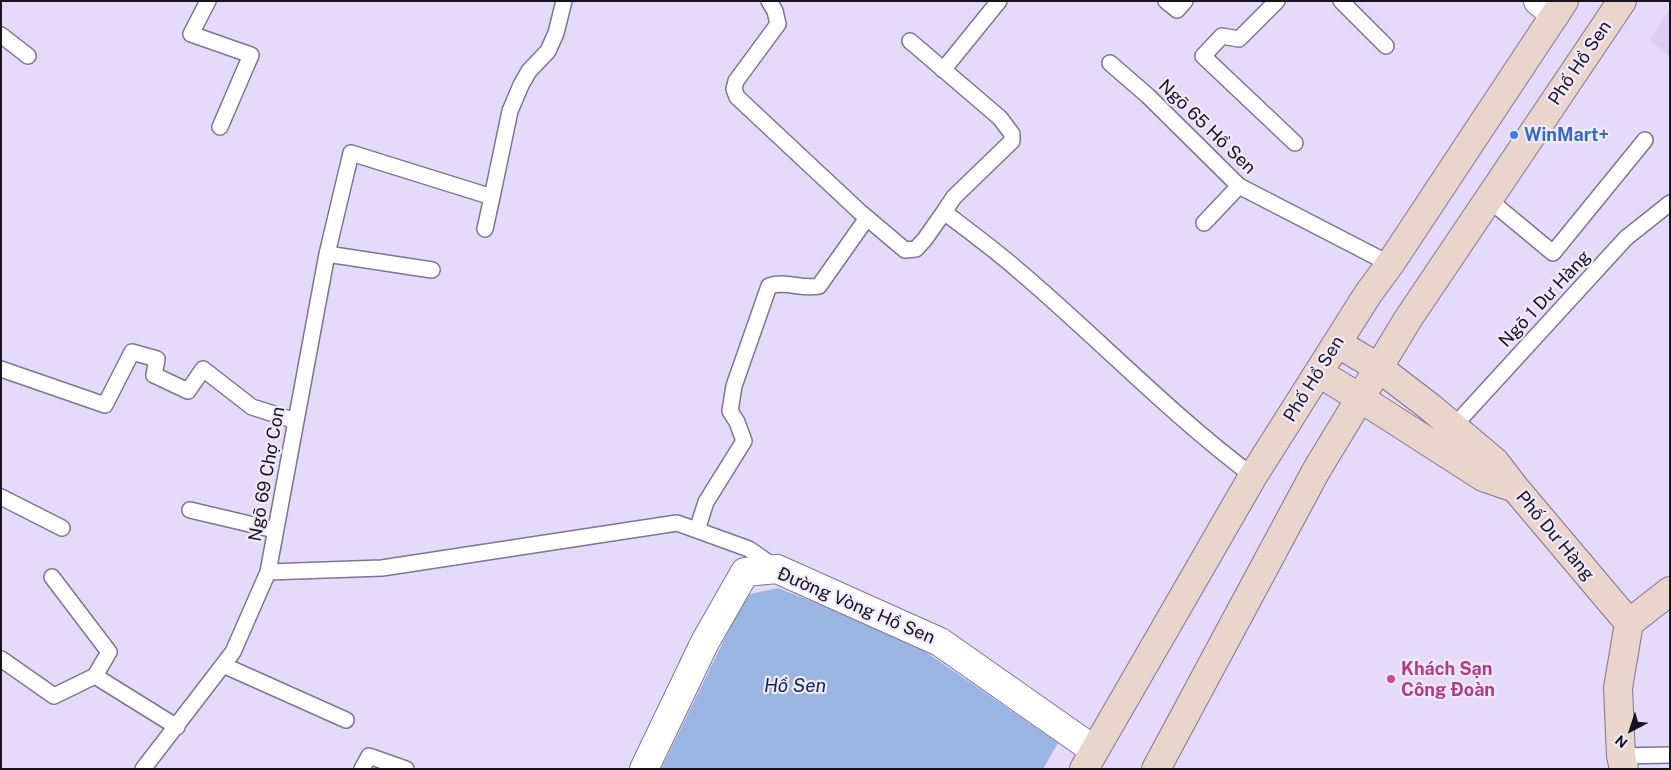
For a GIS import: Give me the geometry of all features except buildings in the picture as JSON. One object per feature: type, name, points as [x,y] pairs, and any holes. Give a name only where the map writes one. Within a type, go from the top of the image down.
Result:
[{"type":"main road","name":"Phố Hồ Sen","points":[[1156,769],[1316,472],[1360,398],[1408,319],[1622,1]]},
{"type":"main road","name":"Phố Hồ Sen","points":[[1089,760],[1253,476],[1368,294],[1390,264],[1552,6]]},
{"type":"main road","points":[[1337,343],[1379,368],[1453,427],[1495,462],[1514,488]]},
{"type":"main road","name":"Phố Dư Hàng","points":[[1319,373],[1483,477],[1514,488],[1629,623]]},
{"type":"main road","points":[[1622,763],[1618,688],[1629,623],[1670,591]]},
{"type":"street","name":"Đường Vòng Hồ Sen","points":[[644,769],[705,642],[744,572],[777,569],[940,642],[1089,760]]},
{"type":"lane","points":[[208,1],[191,34],[251,55],[220,126]]},
{"type":"lane","points":[[485,229],[510,110],[520,85],[529,71],[548,51],[556,33],[564,1]]},
{"type":"lane","points":[[769,1],[775,11],[778,24],[736,81],[734,90],[737,97],[867,218],[905,250],[916,248],[925,239],[954,198],[1012,141],[1012,134],[1000,118],[910,41]]},
{"type":"lane","points":[[943,70],[999,1]]},
{"type":"lane","points":[[1166,1],[1177,10],[1185,1]]},
{"type":"lane","points":[[1277,1],[1239,39],[1222,36],[1203,56],[1296,144]]},
{"type":"lane","points":[[1341,1],[1386,46]]},
{"type":"lane","points":[[1,35],[28,56]]},
{"type":"lane","name":"Ngõ 65 Hồ Sen","points":[[1110,63],[1148,96],[1239,186],[1390,264]]},
{"type":"lane","points":[[1488,199],[1553,253],[1645,140]]},
{"type":"lane","name":"Ngõ 69 Chợ Con","points":[[144,769],[233,652],[268,572],[326,254],[350,152],[492,197]]},
{"type":"lane","points":[[1204,223],[1239,186]]},
{"type":"lane","name":"Ngõ 1 Dư Hàng","points":[[1453,427],[1626,238],[1670,203]]},
{"type":"lane","points":[[944,212],[1019,270],[1167,403],[1253,476]]},
{"type":"lane","points":[[697,530],[706,502],[744,441],[737,422],[730,411],[734,386],[769,286],[778,283],[810,288],[819,286],[867,218]]},
{"type":"lane","points":[[326,254],[432,270]]},
{"type":"lane","points":[[1,369],[105,406],[132,352],[157,359],[154,375],[188,391],[203,369],[252,407],[296,421]]},
{"type":"lane","points":[[1,497],[62,528]]},
{"type":"lane","points":[[190,510],[275,530]]},
{"type":"lane","points":[[268,572],[382,568],[677,523],[749,549],[777,569]]},
{"type":"lane","points":[[1,659],[54,696],[95,676],[109,652],[52,577]]},
{"type":"lane","points":[[223,665],[346,720]]},
{"type":"lane","points":[[95,676],[177,727]]},
{"type":"lane","points":[[1622,763],[1670,754]]},
{"type":"lane","points":[[362,769],[369,756],[406,769]]},
{"type":"shaded area","points":[[1670,8],[1670,58],[1650,40]]},
{"type":"water","name":"Hồ Sen","points":[[778,588],[907,639],[1058,743],[1043,769],[661,769],[746,595]]},
{"type":"place","name":"WinMart+","points":[[1514,135]]},
{"type":"place","name":"Khách Sạn Công Đoàn","points":[[1391,679]]}]
